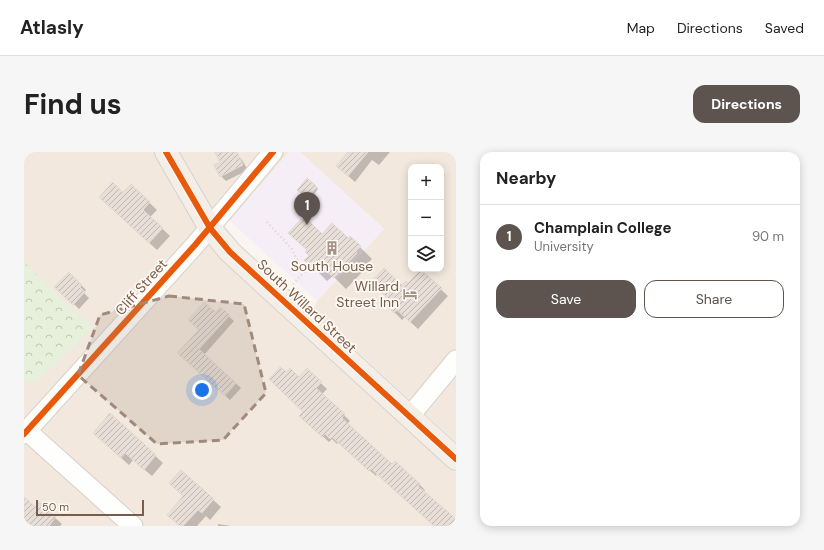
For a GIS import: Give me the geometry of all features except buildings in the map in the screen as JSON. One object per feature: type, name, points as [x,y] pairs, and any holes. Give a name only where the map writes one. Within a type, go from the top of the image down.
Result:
[{"type":"main road","name":"South Willard Street","points":[[166,152],[210,228],[230,252],[456,459]]},
{"type":"street","name":"Cliff Street","points":[[26,433],[210,228],[273,152]]},
{"type":"street","points":[[409,417],[456,360]]},
{"type":"street","points":[[26,433],[133,526]]},
{"type":"path","points":[[267,222],[292,249],[300,267],[304,272]]},
{"type":"path","points":[[293,284],[310,266]]},
{"type":"highlighted area","points":[[169,296],[244,304],[266,393],[223,440],[157,444],[78,375],[100,315]]},
{"type":"shaded area","points":[[24,152],[156,152],[207,244],[456,472],[456,526],[24,526]]},
{"type":"shaded area","points":[[179,152],[289,152],[230,221],[220,221],[208,205]]},
{"type":"shaded area","points":[[289,152],[300,152],[384,229],[317,301],[230,221]]},
{"type":"shaded area","points":[[300,152],[456,152],[456,442],[313,311],[317,301],[384,229]]},
{"type":"green space","points":[[24,262],[63,301],[93,326],[78,343],[34,383],[24,380]]},
{"type":"cycle path","points":[[166,152],[210,228],[230,252],[456,459]]},
{"type":"cycle path","points":[[24,434],[195,245],[273,152]]},
{"type":"place","name":"Champlain College","points":[[307,225]]},
{"type":"place","name":"South House","points":[[332,248]]},
{"type":"place","name":"Willard Street Inn","points":[[410,294]]}]
